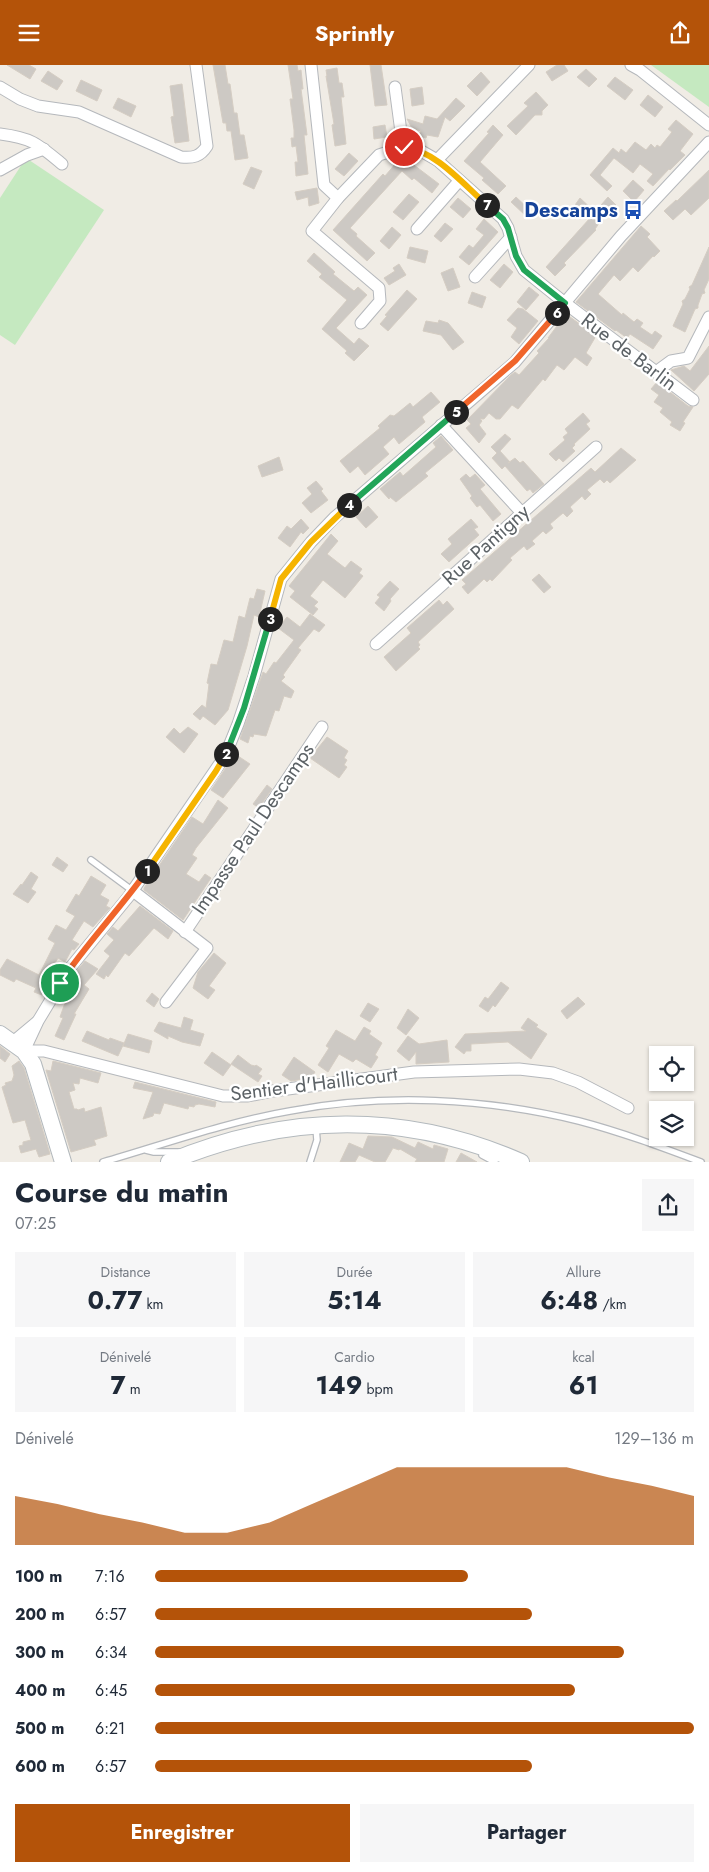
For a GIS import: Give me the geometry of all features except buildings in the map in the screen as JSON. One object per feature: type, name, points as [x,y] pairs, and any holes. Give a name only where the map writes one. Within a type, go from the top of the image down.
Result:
[{"type":"street","points":[[0,87],[20,99],[38,106],[79,112],[181,157],[191,157],[202,154],[207,146],[196,65]]},
{"type":"street","points":[[311,65],[324,185],[338,198]]},
{"type":"street","points":[[437,160],[529,65]]},
{"type":"street","points":[[631,65],[640,70],[709,125]]},
{"type":"street","points":[[361,323],[380,301],[379,288],[312,231],[338,198],[379,155],[404,147],[395,87]]},
{"type":"street","points":[[0,134],[35,142],[62,164]]},
{"type":"street","points":[[63,1162],[36,1071],[13,1042],[38,1021],[70,968],[133,891],[225,756],[254,676],[281,579],[325,527],[515,361],[640,214],[709,142]]},
{"type":"street","name":"Rue de Barlin","points":[[404,147],[416,148],[437,160],[503,219],[511,237],[516,256],[524,270],[693,400]]},
{"type":"street","points":[[0,170],[27,155],[44,149]]},
{"type":"street","points":[[418,229],[459,181]]},
{"type":"street","points":[[475,277],[511,237]]},
{"type":"street","points":[[656,372],[671,361],[688,358],[709,317]]},
{"type":"street","points":[[441,425],[522,513]]},
{"type":"street","name":"Rue Pantigny","points":[[376,644],[596,447]]},
{"type":"street","name":"Impasse Paul Descamps","points":[[185,931],[322,727]]},
{"type":"street","name":"Impasse Paul Descamps","points":[[133,891],[207,948],[166,1002]]},
{"type":"street","name":"Sentier d'Haillicourt","points":[[13,1042],[223,1096],[248,1096],[414,1071],[519,1069],[553,1073],[578,1082],[628,1108]]},
{"type":"street","points":[[169,1162],[193,1152],[256,1133],[284,1128],[348,1123],[399,1127],[454,1137],[521,1162]]},
{"type":"lane","points":[[91,861],[133,891]]},
{"type":"lane","points":[[104,1162],[220,1127],[291,1110],[367,1102],[447,1101],[506,1107],[578,1121],[625,1134],[701,1162]]},
{"type":"lane","points":[[310,1162],[317,1140],[316,1125]]},
{"type":"lane","points":[[476,1144],[481,1154],[495,1162]]},
{"type":"lane","points":[[146,1149],[154,1152],[193,1152]]},
{"type":"green space","points":[[651,65],[709,65],[709,107]]},
{"type":"green space","points":[[26,158],[104,210],[15,345],[0,335],[0,198]]},
{"type":"place","name":"Descamps","points":[[633,210]]},
{"type":"route","points":[[60,983],[90,942],[130,896],[198,799],[225,756],[254,676],[281,579],[311,542],[346,507],[515,361],[565,303],[524,270],[516,256],[508,228],[503,219],[437,160],[416,148],[404,147]]}]
